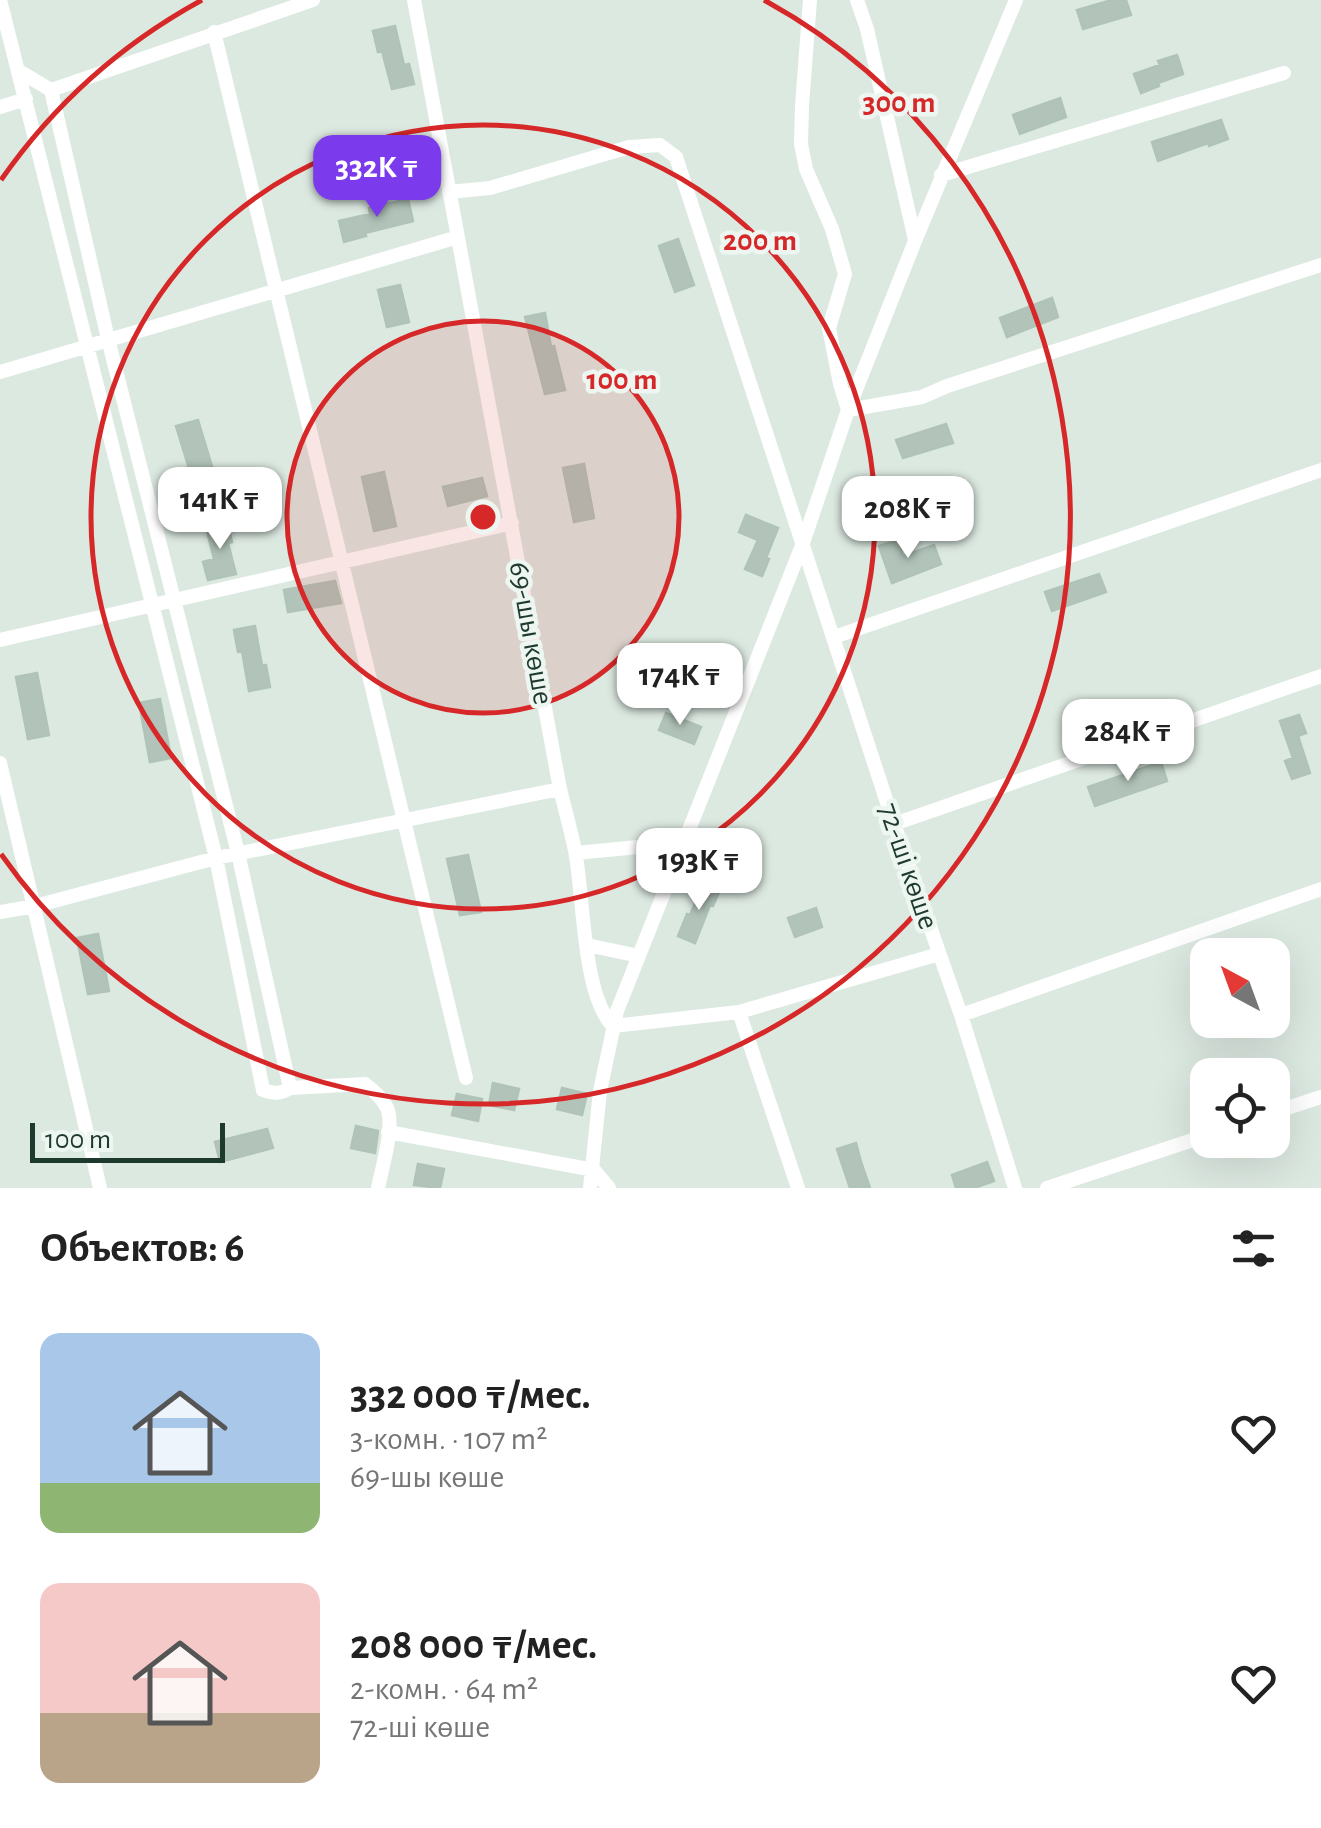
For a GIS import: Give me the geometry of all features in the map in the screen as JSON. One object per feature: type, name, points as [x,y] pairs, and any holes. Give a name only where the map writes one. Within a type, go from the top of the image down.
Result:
[{"type":"street","points":[[0,0],[216,858],[264,1090],[273,1094],[290,1088],[365,1084],[379,1096],[391,1121],[378,1188]]},
{"type":"street","points":[[51,90],[313,0]]},
{"type":"street","name":"69-шы көше","points":[[414,0],[560,789],[576,853],[597,1003],[613,1026]]},
{"type":"street","points":[[810,0],[802,144],[806,170],[832,229],[845,274],[829,328],[848,410]]},
{"type":"street","points":[[857,0],[915,241]]},
{"type":"street","points":[[590,1188],[600,1091],[613,1026],[803,543],[848,410],[941,175],[1016,0]]},
{"type":"street","points":[[214,32],[466,1078]]},
{"type":"street","points":[[20,70],[51,90],[108,339],[238,854],[290,1088]]},
{"type":"street","points":[[941,175],[1284,73]]},
{"type":"street","points":[[0,108],[26,99]]},
{"type":"street","name":"72-ші көше","points":[[449,192],[490,188],[630,146],[660,144],[676,157],[1016,1188]]},
{"type":"street","points":[[0,372],[458,236]]},
{"type":"street","points":[[848,410],[922,397],[1321,265]]},
{"type":"street","points":[[834,637],[1321,470]]},
{"type":"street","points":[[0,640],[512,523]]},
{"type":"street","points":[[894,824],[1321,676]]},
{"type":"street","points":[[0,762],[100,1188]]},
{"type":"street","points":[[0,912],[216,858],[560,789]]},
{"type":"street","points":[[576,853],[638,847],[655,855],[677,858]]},
{"type":"street","points":[[960,1014],[1321,889]]},
{"type":"street","points":[[587,945],[639,956]]},
{"type":"street","points":[[613,1026],[739,1012],[939,954]]},
{"type":"street","points":[[739,1012],[798,1188]]},
{"type":"street","points":[[1290,1107],[1321,1097]]},
{"type":"street","points":[[388,1132],[594,1170],[609,1188]]},
{"type":"street","points":[[1047,1188],[1190,1141]]},
{"type":"building","points":[[1126,0],[1131,15],[1083,29],[1077,10]]},
{"type":"building","points":[[395,26],[404,65],[409,64],[414,84],[392,89],[373,31]]},
{"type":"building","points":[[1177,55],[1183,74],[1141,93],[1134,74]]},
{"type":"building","points":[[1060,98],[1066,117],[1020,134],[1013,115]]},
{"type":"building","points":[[1221,120],[1228,139],[1158,161],[1152,142]]},
{"type":"building","points":[[408,199],[413,221],[344,242],[339,221],[370,214],[369,208]]},
{"type":"building","points":[[678,239],[694,285],[675,292],[659,246]]},
{"type":"building","points":[[400,285],[409,322],[387,327],[378,290]]},
{"type":"building","points":[[1052,298],[1058,317],[1007,337],[1000,318]]},
{"type":"building","points":[[545,313],[565,390],[545,394],[525,317]]},
{"type":"building","points":[[198,420],[214,473],[192,478],[176,426]]},
{"type":"building","points":[[946,424],[953,443],[903,458],[896,440]]},
{"type":"building","points":[[584,464],[594,518],[574,522],[563,468]]},
{"type":"building","points":[[384,472],[396,526],[374,531],[362,477]]},
{"type":"building","points":[[482,478],[487,496],[448,506],[443,487]]},
{"type":"building","points":[[746,515],[778,528],[762,576],[745,569],[758,540],[739,532]]},
{"type":"building","points":[[227,521],[236,574],[208,580],[203,562],[214,559],[206,527]]},
{"type":"building","points":[[898,540],[903,556],[934,545],[941,564],[892,583],[879,546]]},
{"type":"building","points":[[1099,574],[1106,592],[1052,611],[1045,592]]},
{"type":"building","points":[[335,581],[341,603],[288,612],[284,590]]},
{"type":"building","points":[[255,626],[270,687],[249,691],[234,630]]},
{"type":"building","points":[[37,673],[49,735],[28,739],[16,677]]},
{"type":"building","points":[[160,699],[171,758],[150,762],[139,703]]},
{"type":"building","points":[[666,713],[701,727],[694,744],[659,730]]},
{"type":"building","points":[[1299,715],[1306,733],[1298,736],[1310,773],[1292,779],[1285,761],[1293,758],[1280,721]]},
{"type":"building","points":[[1161,762],[1167,781],[1095,806],[1088,787]]},
{"type":"building","points":[[468,855],[481,912],[460,915],[447,859]]},
{"type":"building","points":[[704,883],[720,890],[695,943],[678,936]]},
{"type":"building","points":[[816,908],[822,927],[795,937],[788,918]]},
{"type":"building","points":[[98,934],[109,991],[88,994],[77,938]]},
{"type":"building","points":[[493,1083],[519,1089],[514,1110],[489,1105]]},
{"type":"building","points":[[562,1088],[587,1094],[582,1115],[557,1109]]},
{"type":"building","points":[[457,1094],[482,1099],[478,1121],[452,1115]]},
{"type":"building","points":[[356,1126],[378,1131],[375,1153],[351,1148]]},
{"type":"building","points":[[267,1129],[273,1148],[220,1162],[215,1142]]},
{"type":"building","points":[[856,1143],[870,1188],[850,1188],[837,1149]]},
{"type":"building","points":[[987,1162],[994,1181],[974,1188],[956,1188],[952,1175]]},
{"type":"building","points":[[418,1164],[444,1169],[440,1188],[414,1185]]}]
